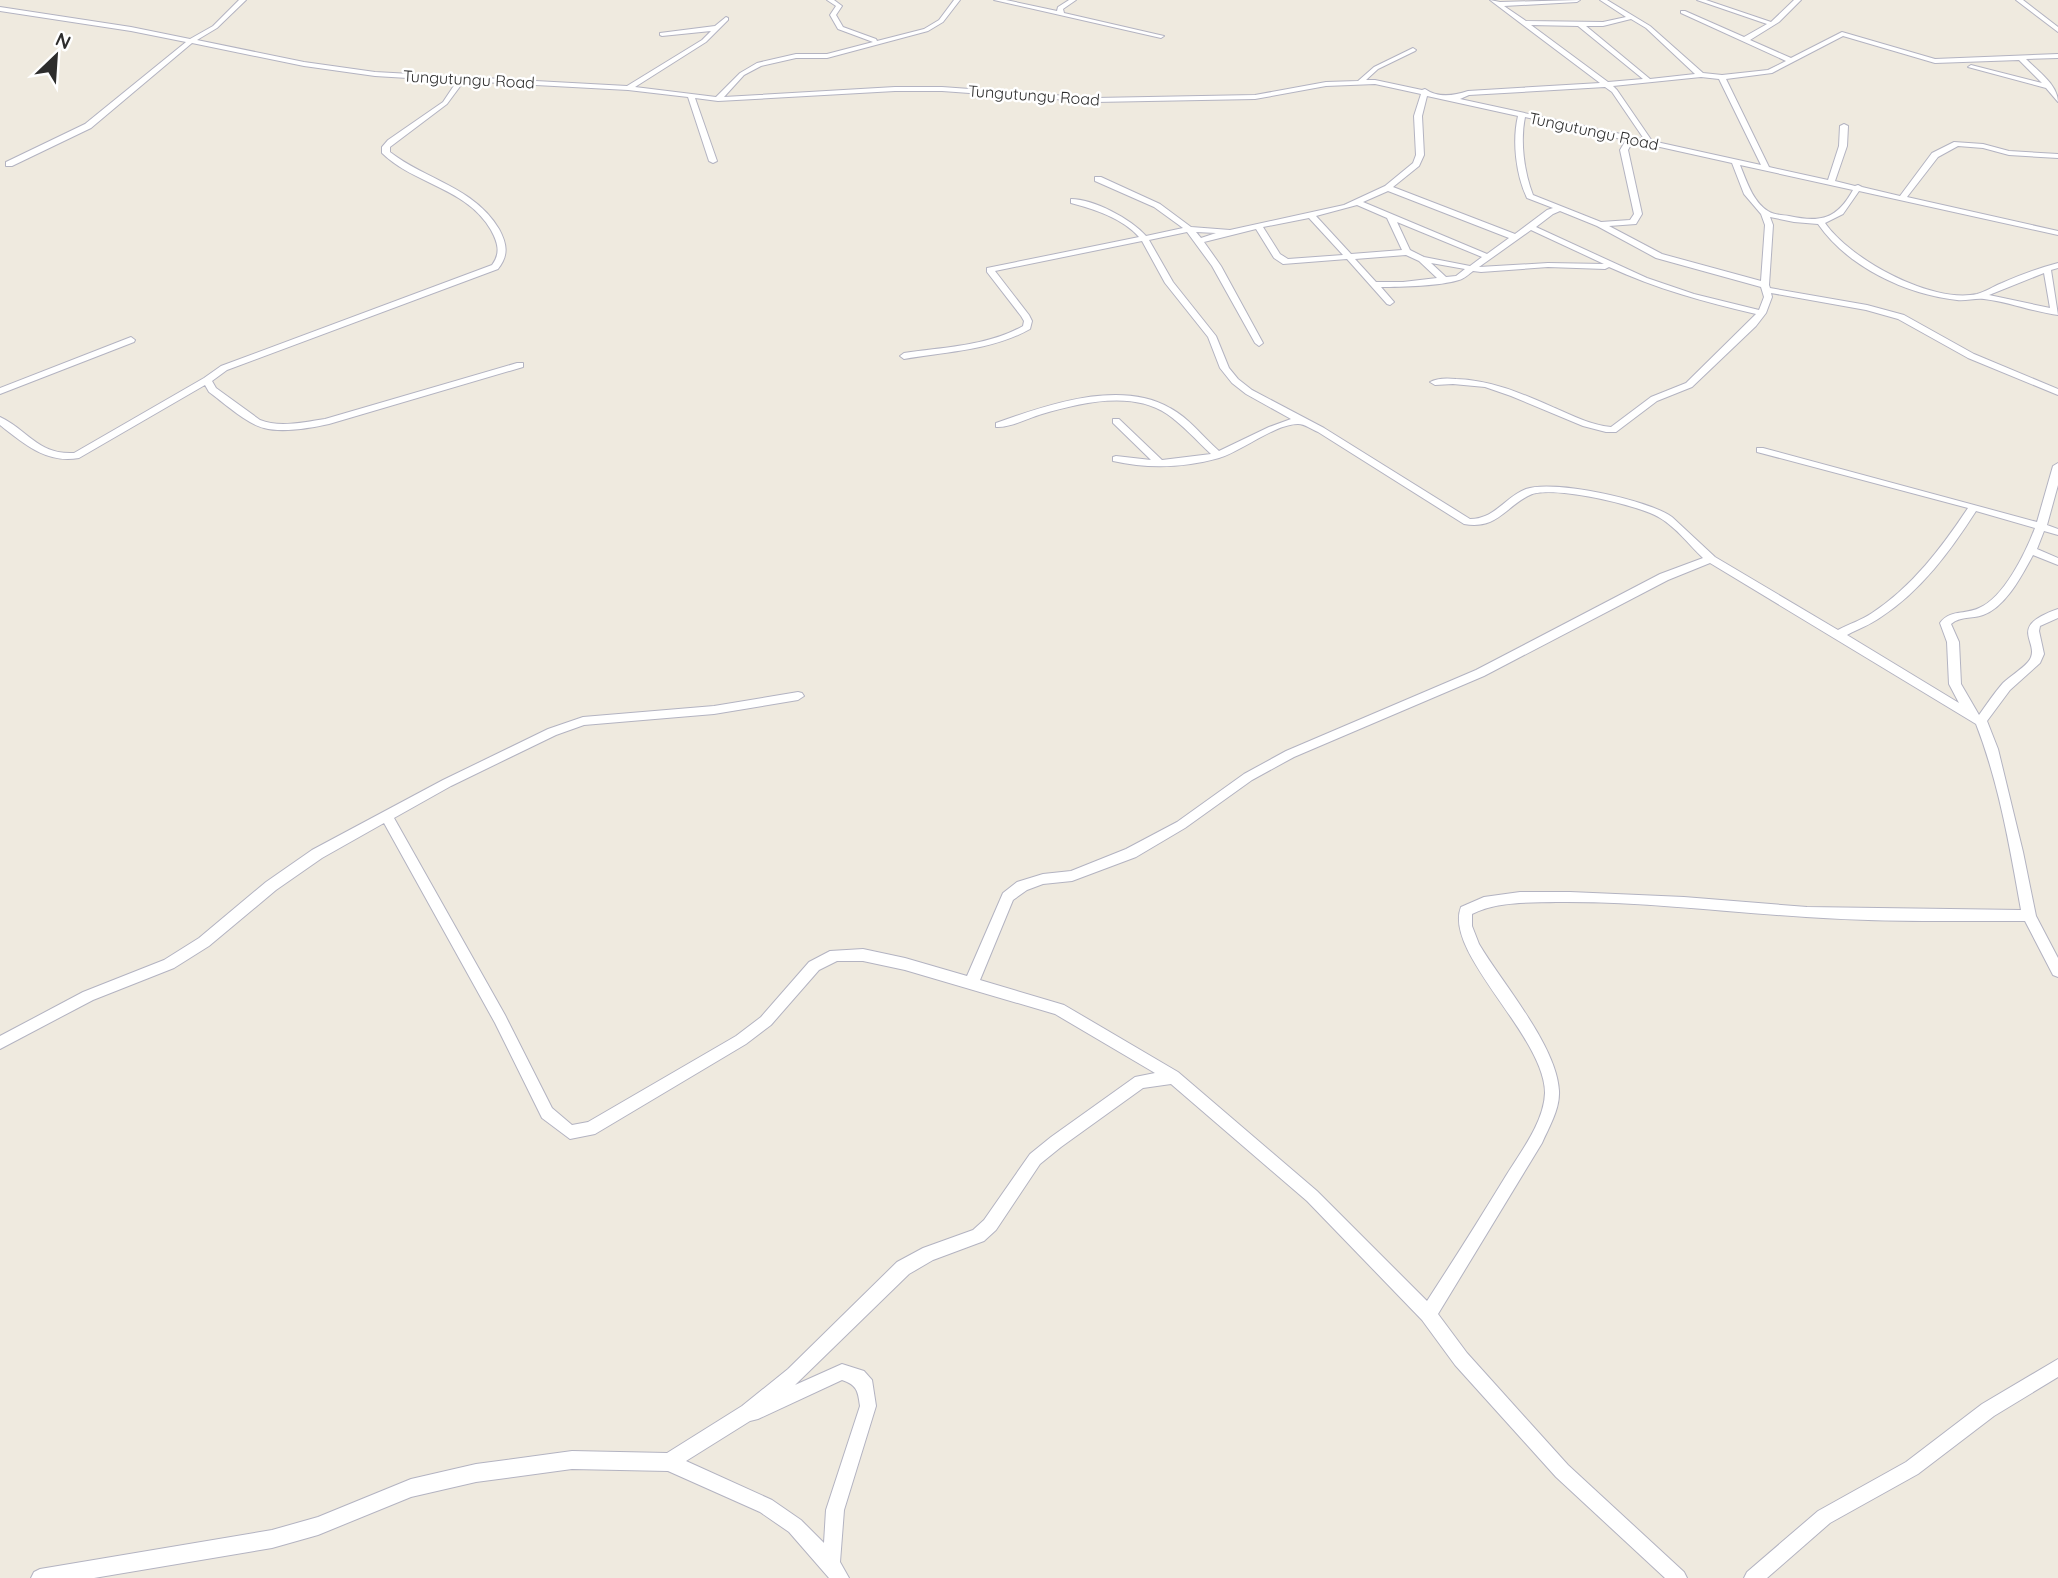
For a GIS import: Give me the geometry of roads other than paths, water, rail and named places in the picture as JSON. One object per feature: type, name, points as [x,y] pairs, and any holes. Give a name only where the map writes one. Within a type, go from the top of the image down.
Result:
[{"type":"street","points":[[9,164],[88,126],[190,41],[215,27],[243,0]]},
{"type":"street","points":[[830,0],[839,6],[833,15],[840,28],[878,41]]},
{"type":"street","points":[[718,99],[742,74],[760,64],[796,56],[827,56],[934,26],[957,0]]},
{"type":"street","points":[[997,0],[1161,36]]},
{"type":"street","points":[[1061,15],[1060,8],[1073,0]]},
{"type":"street","points":[[1496,2],[1577,0]]},
{"type":"street","points":[[1603,0],[1633,17],[1668,43],[1701,75]]},
{"type":"street","points":[[1700,0],[1772,24]]},
{"type":"street","points":[[1746,39],[1772,24],[1798,0]]},
{"type":"street","points":[[2019,0],[2056,26]]},
{"type":"street","points":[[1496,2],[1615,91],[1650,143]]},
{"type":"street","name":"Tungutungu Road","points":[[0,9],[131,29],[304,65],[375,74],[628,88],[718,99],[895,89],[942,89],[1085,100],[1255,97],[1311,86],[1361,81],[1425,91],[1522,115],[2058,233]]},
{"type":"street","points":[[1683,12],[1790,61]]},
{"type":"street","points":[[1526,23],[1609,23],[1633,17]]},
{"type":"street","points":[[628,88],[697,46],[726,19]]},
{"type":"street","points":[[1581,24],[1650,81]]},
{"type":"street","points":[[662,34],[718,28]]},
{"type":"street","points":[[1454,99],[1468,93],[1770,72],[1842,34],[1924,60],[1953,62],[2058,55]]},
{"type":"street","points":[[1361,81],[1376,68],[1413,50]]},
{"type":"street","points":[[2020,57],[2049,86],[2058,100]]},
{"type":"street","points":[[1953,62],[2049,86]]},
{"type":"street","points":[[1722,77],[1756,153],[1766,168]]},
{"type":"street","points":[[0,420],[36,448],[64,458],[76,456],[224,368],[480,275],[499,262],[503,246],[483,212],[467,198],[386,153],[386,147],[391,142],[445,103],[462,79]]},
{"type":"street","points":[[1198,241],[1359,203],[1388,188],[1416,164],[1420,155],[1418,116],[1425,91]]},
{"type":"street","points":[[691,97],[713,161]]},
{"type":"street","points":[[1522,115],[1519,139],[1528,192],[1536,200],[1600,224],[1659,256],[1766,288],[1901,317],[1971,356],[2058,392]]},
{"type":"street","points":[[1831,181],[1843,146],[1844,127]]},
{"type":"street","points":[[1600,224],[1633,222],[1637,214],[1624,150],[1630,139]]},
{"type":"street","points":[[1903,197],[1935,155],[1957,144],[1983,145],[2009,153],[2058,156]]},
{"type":"street","points":[[1435,382],[1477,381],[1491,384],[1584,424],[1614,430],[1654,399],[1689,385],[1762,313],[1769,297],[1766,288],[1770,235],[1765,213],[1748,194],[1735,161]]},
{"type":"street","points":[[1098,179],[1164,210],[1190,229],[1259,343]]},
{"type":"street","points":[[1765,213],[1821,223],[1838,216],[1853,198],[1858,187]]},
{"type":"street","points":[[1388,188],[1517,238]]},
{"type":"street","points":[[1074,201],[1101,209],[1129,224],[1145,239],[1169,283],[1212,336],[1225,368],[1235,381],[1249,392],[1390,472],[1468,522],[1480,524],[1492,520],[1529,492],[1558,489],[1662,514],[1677,524],[1697,548],[1711,559],[1976,717]]},
{"type":"street","points":[[1359,203],[1488,257]]},
{"type":"street","points":[[1373,284],[1403,285],[1458,278],[1550,212],[1561,208]]},
{"type":"street","points":[[1312,216],[1390,302]]},
{"type":"street","points":[[1391,218],[1407,252]]},
{"type":"street","points":[[1821,223],[1826,234],[1833,240],[1884,276],[1940,292],[1980,296],[2056,312],[2047,269]]},
{"type":"street","points":[[1258,226],[1278,256],[1286,261],[1407,252],[1422,259],[1470,269],[1548,265],[1612,267]]},
{"type":"street","points":[[1530,227],[1612,267],[1690,296],[1762,313]]},
{"type":"street","points":[[904,356],[985,341],[1017,333],[1027,327],[1025,315],[990,270],[1190,229],[1230,232]]},
{"type":"street","points":[[1422,259],[1445,281]]},
{"type":"street","points":[[1980,296],[2058,265]]},
{"type":"street","points":[[0,391],[131,340]]},
{"type":"street","points":[[207,380],[212,390],[257,422],[279,427],[326,422],[520,365]]},
{"type":"street","points":[[999,425],[1042,411],[1084,402],[1137,400],[1164,408],[1218,455]]},
{"type":"street","points":[[1116,459],[1161,465],[1218,455],[1284,424],[1302,421]]},
{"type":"street","points":[[1116,422],[1161,465]]},
{"type":"street","points":[[1760,450],[2058,533]]},
{"type":"street","points":[[2058,466],[2043,527],[2033,551],[2007,588],[1986,610],[1977,614],[1955,615],[1945,623],[1953,642],[1955,684],[1992,749],[2017,852],[2029,916],[2058,971]]},
{"type":"street","points":[[1840,634],[1875,616],[1894,601],[1958,532],[1973,508]]},
{"type":"street","points":[[2033,551],[2058,562]]},
{"type":"street","points":[[971,984],[1008,897],[1022,886],[1043,879],[1072,876],[1131,853],[1181,825],[1248,777],[1290,754],[1480,673],[1664,577],[1711,559]]},
{"type":"street","points":[[1976,717],[2034,663],[2038,654],[2033,631],[2036,624],[2043,618],[2058,613]]},
{"type":"street","points":[[0,1044],[88,996],[169,964],[204,942],[271,886],[317,854],[552,732],[583,721],[714,710],[799,696]]},
{"type":"street","points":[[386,816],[494,1008],[547,1113],[569,1132],[590,1129],[741,1040],[766,1021],[814,967],[835,955],[863,955],[1059,1009],[1172,1077],[1312,1196],[1428,1314],[1461,1359],[1562,1471],[1678,1578]]},
{"type":"street","points":[[1428,1314],[1530,1147],[1549,1108],[1552,1091],[1550,1070],[1537,1044],[1473,945],[1465,919],[1466,911],[1471,906],[1491,901],[1587,896],[1807,912],[2029,916]]},
{"type":"street","points":[[669,1462],[748,1412],[794,1375],[903,1268],[929,1254],[978,1236],[990,1226],[1035,1160],[1056,1142],[1140,1083],[1172,1077]]},
{"type":"street","points":[[1753,1578],[1824,1517],[1912,1468],[1988,1410],[2058,1367]]},
{"type":"street","points":[[748,1412],[756,1413],[842,1372],[858,1377],[866,1386],[868,1406],[835,1510],[836,1571]]},
{"type":"street","points":[[40,1578],[272,1539],[318,1526],[411,1488],[476,1473],[572,1460],[669,1462],[766,1506],[795,1526],[836,1571]]}]
